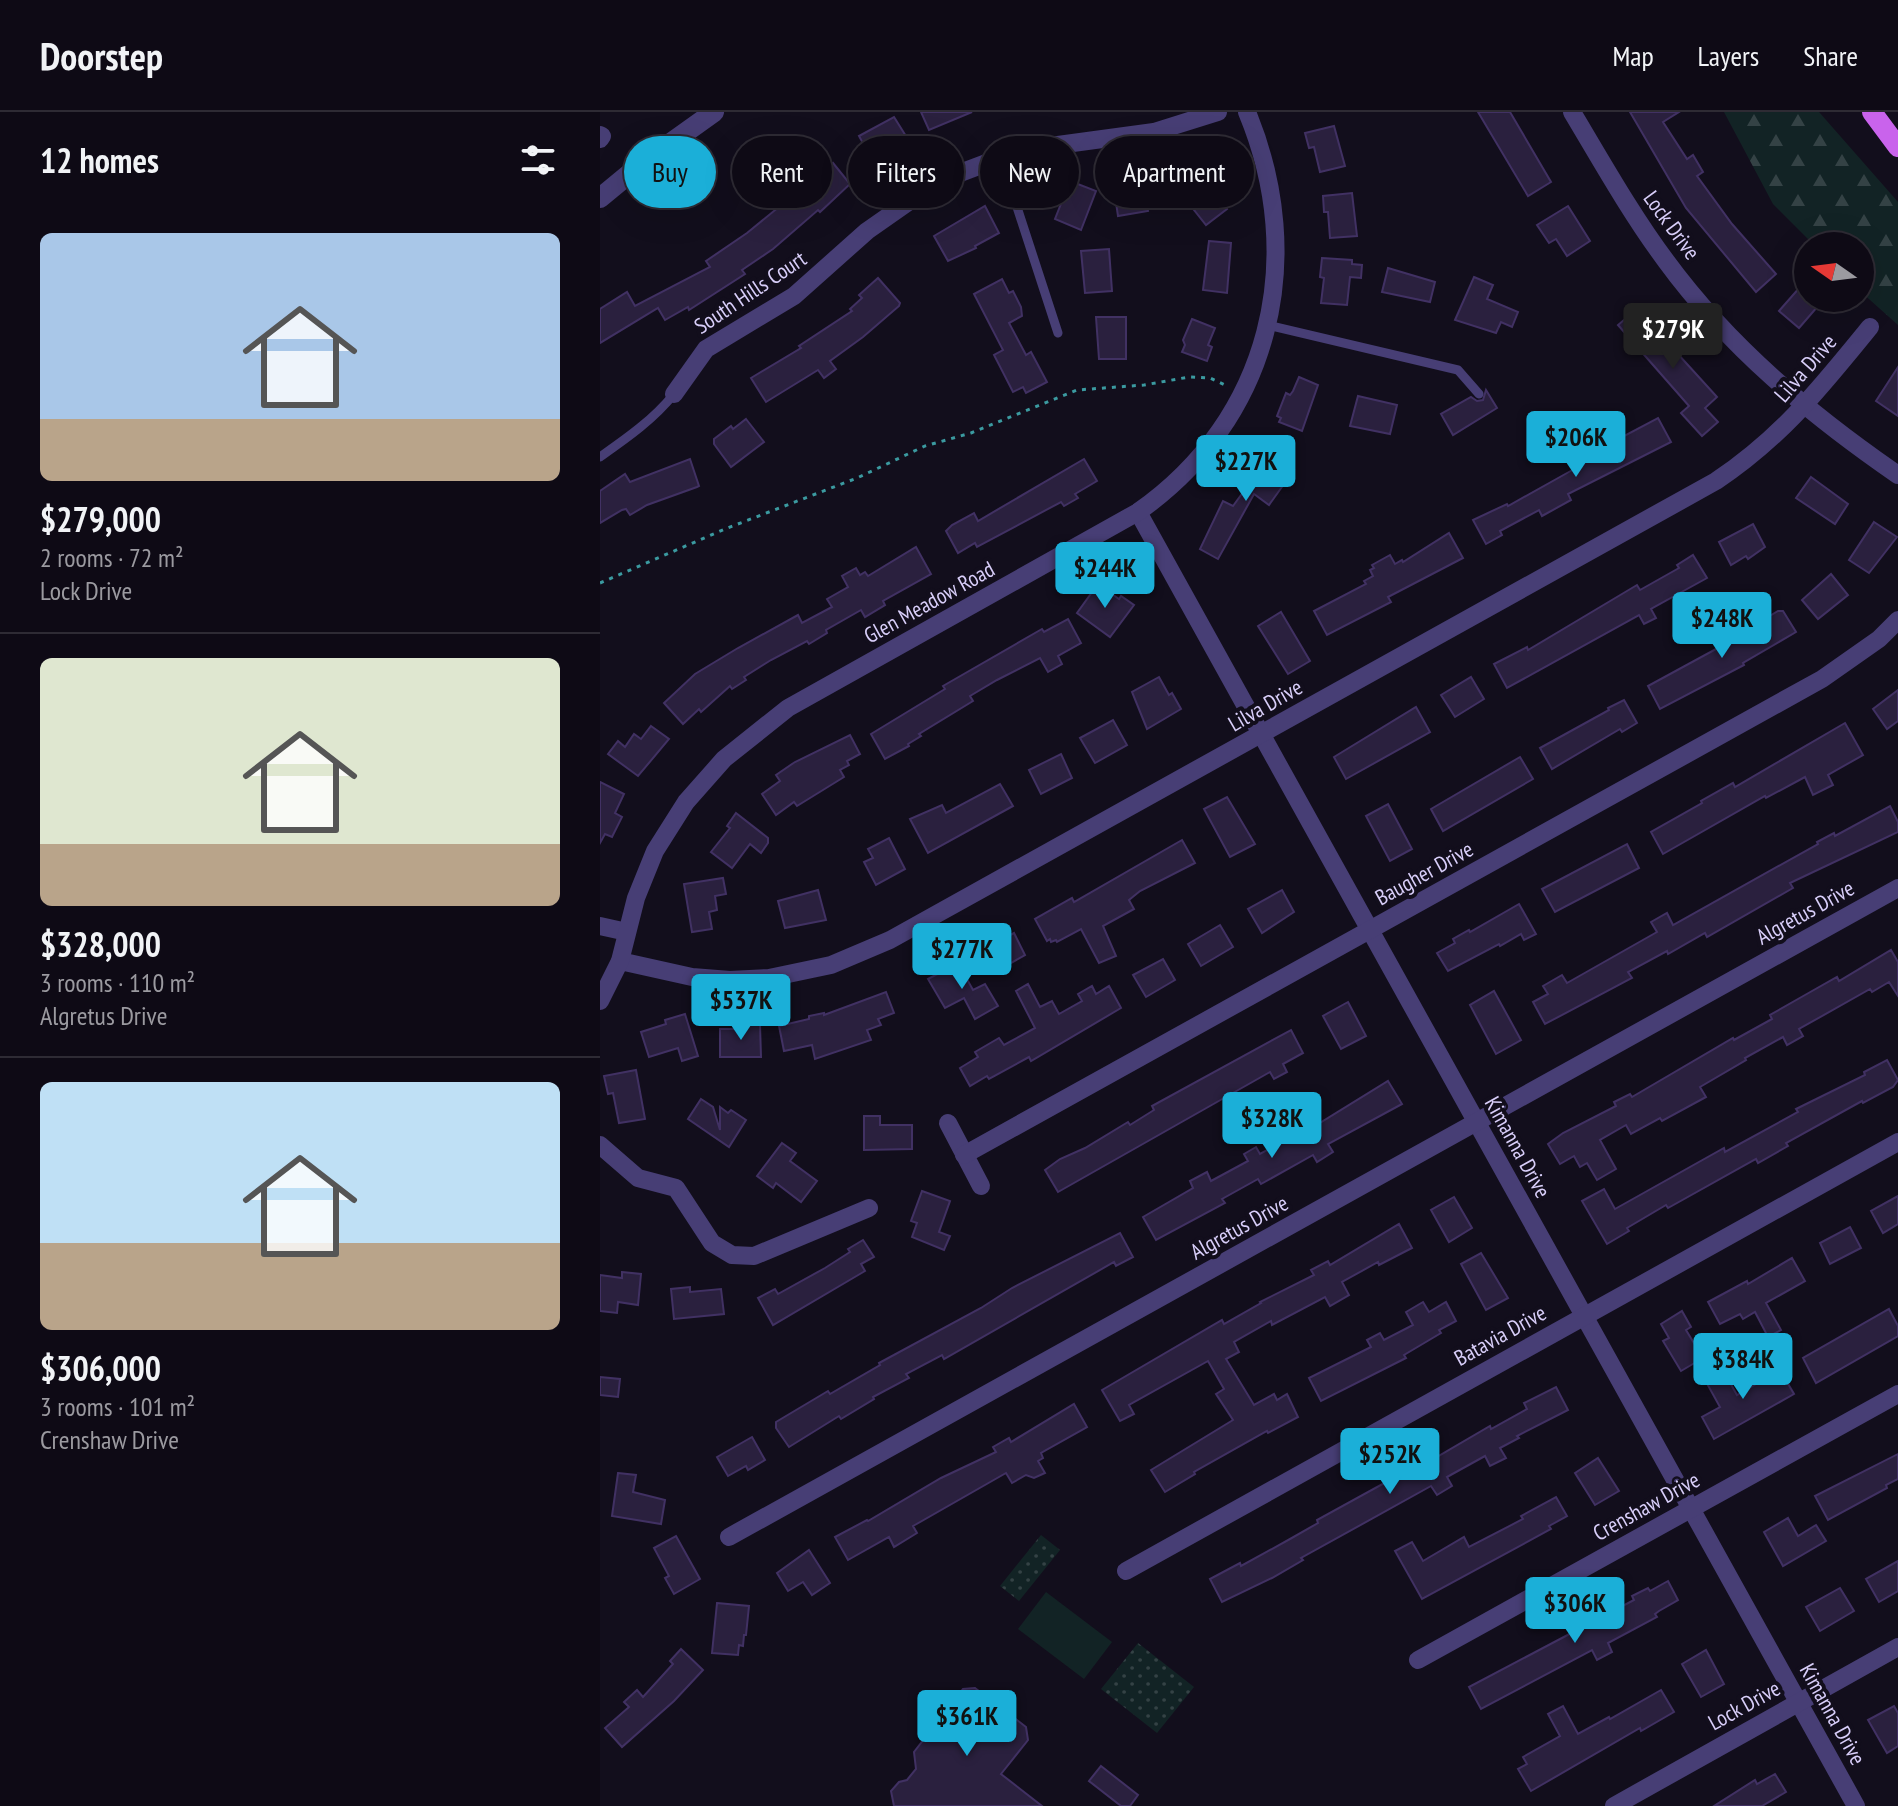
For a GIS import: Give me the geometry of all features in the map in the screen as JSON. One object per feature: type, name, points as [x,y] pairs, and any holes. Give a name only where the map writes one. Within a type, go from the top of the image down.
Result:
[{"type":"main road","points":[[1872,112],[1898,147]]},
{"type":"street","points":[[600,198],[714,112]]},
{"type":"street","name":"South Hills Court","points":[[1079,141],[1154,132],[1218,112]]},
{"type":"street","name":"Glen Meadow Road","points":[[600,1001],[620,961],[636,898],[655,851],[686,802],[724,759],[788,708],[1138,512],[1184,474],[1219,431],[1241,393],[1267,325],[1276,271],[1275,209],[1258,140],[1247,112]]},
{"type":"street","name":"Lock Drive","points":[[1572,112],[1625,201],[1667,263],[1732,339],[1805,407],[1898,475]]},
{"type":"street","name":"South Hills Court","points":[[674,394],[706,349],[794,296],[896,209],[949,178],[980,166]]},
{"type":"street","name":"Lilva Drive","points":[[620,961],[692,977],[730,980],[769,978],[831,965],[890,940],[1716,481],[1771,440],[1805,407],[1870,327]]},
{"type":"street","name":"Kimanna Drive","points":[[1138,512],[1856,1806]]},
{"type":"street","name":"Baugher Drive","points":[[964,1155],[1822,679],[1879,639],[1898,620]]},
{"type":"street","name":"Algretus Drive","points":[[729,1537],[1898,888]]},
{"type":"street","points":[[600,926],[627,932]]},
{"type":"street","points":[[948,1123],[981,1186]]},
{"type":"street","name":"Batavia Drive","points":[[1126,1571],[1898,1142]]},
{"type":"street","points":[[600,1145],[638,1178],[676,1188],[712,1243],[732,1255],[754,1256],[869,1208]]},
{"type":"street","name":"Crenshaw Drive","points":[[1418,1660],[1898,1394]]},
{"type":"street","name":"Lock Drive","points":[[1614,1806],[1898,1647]]},
{"type":"lane","points":[[1017,208],[1058,333]]},
{"type":"lane","points":[[1267,325],[1458,370],[1479,394]]},
{"type":"lane","points":[[600,457],[636,432],[674,394]]},
{"type":"path","points":[[600,583],[725,529],[857,478],[925,446],[971,433],[1077,390],[1144,385],[1189,377],[1210,378],[1241,393]]},
{"type":"green space","points":[[1724,112],[1819,112],[1898,202],[1898,325],[1874,304],[1874,232],[1801,232],[1773,204]]},
{"type":"green space","points":[[1041,1535],[1060,1550],[1019,1601],[1000,1586]]},
{"type":"green space","points":[[1046,1592],[1112,1642],[1084,1679],[1018,1629]]},
{"type":"green space","points":[[1138,1643],[1194,1687],[1157,1733],[1101,1689]]},
{"type":"building","points":[[921,112],[972,112],[929,130]]},
{"type":"building","points":[[1478,112],[1510,112],[1551,182],[1528,196]]},
{"type":"building","points":[[1630,112],[1679,112],[1663,122],[1687,159],[1693,155],[1703,172],[1697,176],[1732,224],[1776,274],[1756,292],[1686,208]]},
{"type":"building","points":[[894,117],[906,136],[859,136]]},
{"type":"building","points":[[1334,126],[1345,166],[1320,172],[1314,147],[1309,148],[1305,133]]},
{"type":"building","points":[[832,164],[848,182],[848,186],[832,201]]},
{"type":"building","points":[[1079,184],[1095,191],[1081,230],[1055,219],[1059,208],[1079,208]]},
{"type":"building","points":[[1352,193],[1357,236],[1330,238],[1323,196]]},
{"type":"building","points":[[1568,206],[1590,241],[1567,256],[1556,239],[1549,243],[1537,225]]},
{"type":"building","points":[[778,208],[824,208],[742,270],[745,274],[689,310],[688,307],[665,320],[658,308],[600,343],[600,309],[627,292],[635,306],[710,267],[706,261]]},
{"type":"building","points":[[982,208],[986,208],[999,233],[948,261],[934,236]]},
{"type":"building","points":[[1117,208],[1147,208],[1148,211],[1118,216]]},
{"type":"building","points":[[1192,208],[1226,208],[1227,209],[1206,225]]},
{"type":"building","points":[[1209,241],[1231,243],[1227,293],[1203,290]]},
{"type":"building","points":[[1109,249],[1112,291],[1085,293],[1081,251]]},
{"type":"building","points":[[1322,258],[1352,260],[1352,264],[1362,265],[1361,278],[1350,277],[1347,305],[1321,303],[1324,278],[1320,277]]},
{"type":"building","points":[[1388,268],[1435,282],[1430,302],[1382,292]]},
{"type":"building","points":[[1474,277],[1493,285],[1487,299],[1518,312],[1512,327],[1501,322],[1496,333],[1455,320]]},
{"type":"building","points":[[878,278],[900,303],[899,306],[830,361],[836,369],[824,378],[818,370],[766,402],[751,378],[801,348],[799,346],[852,311],[850,309],[862,298],[859,295]]},
{"type":"building","points":[[1002,279],[1021,307],[1022,316],[1009,323],[1026,355],[1031,352],[1047,382],[1026,393],[1023,387],[1013,392],[994,355],[1003,350],[974,294]]},
{"type":"building","points":[[1794,294],[1794,312],[1813,312],[1799,328],[1779,311]]},
{"type":"building","points":[[1637,309],[1717,397],[1705,408],[1718,422],[1702,436],[1681,413],[1689,406],[1618,325]]},
{"type":"building","points":[[1096,317],[1126,317],[1126,359],[1099,359]]},
{"type":"building","points":[[1192,319],[1215,328],[1208,345],[1212,347],[1207,361],[1182,352],[1185,345],[1183,340]]},
{"type":"building","points":[[1898,367],[1898,416],[1876,401]]},
{"type":"building","points":[[1299,377],[1318,385],[1302,431],[1279,422],[1281,418],[1277,416],[1286,393],[1290,395]]},
{"type":"building","points":[[1486,390],[1497,408],[1453,435],[1441,414],[1471,397],[1477,401],[1483,400]]},
{"type":"building","points":[[1358,396],[1397,405],[1390,434],[1350,426]]},
{"type":"building","points":[[1658,418],[1671,442],[1568,494],[1571,500],[1542,516],[1539,510],[1500,531],[1502,535],[1486,544],[1473,520],[1508,506],[1576,468],[1573,463]]},
{"type":"building","points":[[746,419],[764,442],[731,467],[714,444],[714,439]]},
{"type":"building","points":[[1268,452],[1294,470],[1269,505],[1254,494],[1218,559],[1200,549],[1223,501],[1233,506],[1262,466],[1259,464]]},
{"type":"building","points":[[690,459],[699,486],[647,505],[630,515],[626,509],[622,510],[600,523],[600,491],[625,474],[630,482]]},
{"type":"building","points":[[1084,459],[1097,481],[1075,494],[1078,498],[1064,506],[1061,502],[977,547],[975,543],[958,553],[946,531],[952,525],[974,513],[978,521]]},
{"type":"building","points":[[1811,477],[1848,504],[1835,524],[1796,498]]},
{"type":"building","points":[[1874,522],[1897,537],[1869,573],[1849,560]]},
{"type":"building","points":[[1753,524],[1765,547],[1748,559],[1746,556],[1731,565],[1719,542]]},
{"type":"building","points":[[1449,533],[1463,558],[1388,597],[1391,602],[1327,635],[1314,611],[1366,584],[1364,581],[1373,576],[1370,570],[1374,568],[1372,565],[1390,555],[1395,564],[1403,562]]},
{"type":"building","points":[[916,547],[931,574],[883,601],[885,605],[865,617],[861,610],[826,630],[827,633],[809,644],[807,641],[771,660],[744,677],[746,680],[732,689],[730,686],[683,724],[664,703],[695,674],[738,648],[798,615],[802,623],[832,607],[827,599],[848,587],[842,576],[856,568],[860,575],[865,572],[868,576]]},
{"type":"building","points":[[1693,555],[1707,578],[1651,609],[1656,618],[1644,624],[1639,615],[1507,688],[1494,664],[1527,647],[1528,650],[1637,585],[1640,590],[1679,568],[1677,565]]},
{"type":"building","points":[[1831,574],[1848,595],[1818,619],[1802,600]]},
{"type":"building","points":[[1098,584],[1134,605],[1110,637],[1077,613]]},
{"type":"building","points":[[1778,611],[1783,611],[1796,632],[1744,665],[1660,709],[1648,686],[1751,630]]},
{"type":"building","points":[[1281,612],[1310,661],[1288,674],[1258,626]]},
{"type":"building","points":[[1068,619],[1081,643],[1058,656],[1062,664],[1048,672],[1040,658],[997,680],[970,696],[973,701],[885,759],[871,734],[945,689],[943,686],[1042,629],[1044,632]]},
{"type":"building","points":[[1159,677],[1181,709],[1147,729],[1132,692]]},
{"type":"building","points":[[1471,677],[1484,699],[1455,717],[1441,695]]},
{"type":"building","points":[[1898,690],[1898,721],[1887,729],[1873,709]]},
{"type":"building","points":[[1624,700],[1637,723],[1622,732],[1620,729],[1552,769],[1540,748]]},
{"type":"building","points":[[1416,707],[1430,732],[1346,779],[1334,757]]},
{"type":"building","points":[[1113,720],[1127,745],[1095,763],[1080,738]]},
{"type":"building","points":[[1845,723],[1863,755],[1828,775],[1833,785],[1813,795],[1805,777],[1663,854],[1651,832],[1733,783],[1735,787]]},
{"type":"building","points":[[651,726],[669,739],[638,776],[608,754],[618,741],[625,747],[634,734],[641,739]]},
{"type":"building","points":[[850,735],[860,754],[847,761],[849,765],[840,770],[844,777],[797,806],[794,802],[776,815],[762,794],[780,781],[776,775],[795,762]]},
{"type":"building","points":[[1061,754],[1072,778],[1041,794],[1029,770]]},
{"type":"building","points":[[1520,757],[1533,779],[1443,831],[1431,809]]},
{"type":"building","points":[[600,782],[624,794],[615,813],[622,817],[612,837],[605,834],[600,843]]},
{"type":"building","points":[[1000,784],[1013,806],[928,853],[910,819],[942,805],[946,813]]},
{"type":"building","points":[[1227,797],[1255,844],[1230,857],[1204,809]]},
{"type":"building","points":[[1388,804],[1412,849],[1390,861],[1366,816]]},
{"type":"building","points":[[1890,806],[1898,822],[1898,832],[1790,883],[1793,888],[1707,937],[1705,933],[1628,972],[1632,978],[1545,1024],[1533,1002],[1548,994],[1543,986],[1562,975],[1567,983],[1657,932],[1651,922],[1667,913],[1673,925],[1817,842],[1834,833],[1835,836]]},
{"type":"building","points":[[736,813],[768,838],[768,843],[761,853],[750,844],[732,868],[711,852],[730,828],[727,826]]},
{"type":"building","points":[[889,838],[905,869],[876,885],[864,862],[873,858],[868,849]]},
{"type":"building","points":[[1182,840],[1195,863],[1140,891],[1129,900],[1134,909],[1103,926],[1116,956],[1099,963],[1081,929],[1057,942],[1047,941],[1035,919],[1072,898],[1074,902]]},
{"type":"building","points":[[1627,844],[1639,868],[1555,912],[1542,889]]},
{"type":"building","points":[[723,878],[726,894],[715,896],[717,910],[709,912],[712,929],[692,932],[684,884]]},
{"type":"building","points":[[818,890],[826,920],[785,928],[778,901]]},
{"type":"building","points":[[1282,890],[1294,912],[1262,933],[1248,909]]},
{"type":"building","points":[[1519,904],[1536,934],[1524,940],[1521,934],[1448,971],[1437,953],[1455,943],[1453,939]]},
{"type":"building","points":[[1220,925],[1233,947],[1201,966],[1188,944]]},
{"type":"building","points":[[1014,933],[1025,955],[997,971],[985,949]]},
{"type":"building","points":[[1891,950],[1898,962],[1898,996],[1889,982],[1872,992],[1870,989],[1799,1029],[1803,1036],[1787,1045],[1783,1037],[1700,1087],[1706,1097],[1631,1134],[1626,1125],[1600,1140],[1616,1169],[1597,1180],[1587,1163],[1580,1167],[1574,1156],[1560,1164],[1548,1144],[1563,1133],[1616,1106],[1614,1102],[1630,1094],[1632,1097],[1772,1019],[1770,1015],[1837,977],[1839,981]]},
{"type":"building","points":[[1163,959],[1175,980],[1146,997],[1133,975]]},
{"type":"building","points":[[958,963],[973,990],[985,984],[998,1006],[975,1019],[964,998],[945,1008],[928,979]]},
{"type":"building","points":[[1028,984],[1040,1007],[1052,1001],[1059,1014],[1082,1001],[1078,994],[1092,986],[1096,994],[1109,986],[1121,1008],[1031,1061],[1029,1057],[970,1086],[960,1068],[978,1057],[975,1052],[999,1038],[1004,1045],[1035,1028],[1016,991]]},
{"type":"building","points":[[1494,991],[1521,1040],[1496,1054],[1470,1005]]},
{"type":"building","points":[[886,992],[894,1013],[878,1019],[881,1025],[867,1030],[871,1040],[815,1059],[812,1045],[784,1051],[779,1026],[809,1019],[809,1016],[824,1015]]},
{"type":"building","points":[[1348,1002],[1366,1036],[1341,1049],[1323,1016]]},
{"type":"building","points":[[685,1014],[698,1056],[682,1061],[678,1048],[649,1057],[641,1032]]},
{"type":"building","points":[[737,1025],[760,1025],[761,1057],[720,1057],[720,1029],[737,1029]]},
{"type":"building","points":[[1291,1030],[1303,1053],[1283,1064],[1287,1072],[1274,1079],[1270,1072],[1058,1192],[1045,1170],[1060,1159],[1128,1122],[1130,1125],[1154,1110],[1152,1106]]},
{"type":"building","points":[[1887,1060],[1898,1080],[1893,1087],[1786,1143],[1788,1146],[1758,1163],[1756,1159],[1668,1208],[1666,1205],[1607,1244],[1582,1201],[1604,1189],[1615,1209],[1724,1148],[1725,1152]]},
{"type":"building","points":[[636,1070],[645,1119],[619,1123],[613,1093],[608,1094],[604,1076]]},
{"type":"building","points":[[1388,1081],[1402,1104],[1328,1144],[1333,1152],[1317,1162],[1313,1155],[1261,1184],[1258,1179],[1222,1199],[1225,1203],[1156,1240],[1143,1217],[1193,1188],[1190,1181],[1207,1172],[1211,1181],[1248,1161],[1244,1154],[1256,1147],[1260,1154],[1300,1132],[1292,1120],[1310,1110],[1318,1124]]},
{"type":"building","points":[[701,1099],[713,1107],[720,1130],[720,1107],[746,1120],[729,1147],[688,1119]]},
{"type":"building","points":[[864,1116],[880,1116],[880,1125],[912,1125],[912,1149],[864,1150]]},
{"type":"building","points":[[782,1143],[796,1153],[790,1161],[817,1181],[801,1202],[776,1183],[773,1188],[757,1176]]},
{"type":"building","points":[[922,1191],[950,1201],[939,1232],[950,1236],[944,1250],[912,1237],[917,1223],[911,1221]]},
{"type":"building","points":[[1898,1196],[1898,1224],[1883,1233],[1871,1211]]},
{"type":"building","points":[[1454,1197],[1472,1228],[1449,1242],[1431,1210]]},
{"type":"building","points":[[1399,1224],[1412,1248],[1342,1282],[1349,1295],[1330,1306],[1325,1297],[1272,1325],[1271,1321],[1234,1342],[1239,1352],[1226,1359],[1254,1405],[1274,1394],[1277,1400],[1287,1394],[1298,1417],[1194,1472],[1165,1492],[1151,1470],[1233,1420],[1216,1394],[1224,1389],[1208,1361],[1129,1405],[1134,1414],[1120,1421],[1102,1390],[1222,1320],[1224,1324],[1314,1275],[1311,1270],[1328,1261],[1330,1265]]},
{"type":"building","points":[[1850,1227],[1861,1248],[1830,1264],[1820,1243]]},
{"type":"building","points":[[1120,1233],[1133,1257],[1116,1266],[1114,1262],[944,1359],[942,1355],[906,1374],[909,1378],[789,1447],[776,1428],[776,1422],[828,1391],[830,1394],[1012,1288]]},
{"type":"building","points":[[863,1240],[874,1257],[861,1264],[865,1271],[773,1325],[758,1298],[775,1289],[778,1294],[825,1268]]},
{"type":"building","points":[[1481,1253],[1508,1298],[1486,1310],[1461,1264]]},
{"type":"building","points":[[1792,1258],[1805,1281],[1766,1303],[1781,1330],[1768,1337],[1755,1312],[1743,1319],[1740,1314],[1720,1324],[1708,1302],[1747,1281],[1748,1284]]},
{"type":"building","points":[[622,1272],[641,1274],[638,1305],[618,1302],[617,1313],[600,1311],[600,1275],[622,1278]]},
{"type":"building","points":[[690,1287],[690,1292],[721,1289],[724,1314],[674,1319],[671,1289]]},
{"type":"building","points":[[1423,1302],[1429,1312],[1446,1302],[1456,1321],[1404,1355],[1406,1358],[1321,1401],[1309,1378],[1371,1347],[1367,1340],[1380,1333],[1384,1340],[1413,1325],[1406,1312]]},
{"type":"building","points":[[1889,1309],[1898,1326],[1898,1336],[1816,1383],[1803,1358]]},
{"type":"building","points":[[1682,1311],[1691,1327],[1686,1330],[1703,1358],[1681,1371],[1663,1341],[1669,1338],[1661,1324]]},
{"type":"building","points":[[1723,1370],[1737,1395],[1780,1370],[1794,1394],[1714,1439],[1702,1417],[1720,1407],[1705,1380]]},
{"type":"building","points":[[600,1377],[620,1379],[618,1397],[600,1395]]},
{"type":"building","points":[[1556,1387],[1568,1410],[1500,1448],[1506,1458],[1490,1466],[1485,1456],[1447,1477],[1452,1486],[1437,1495],[1431,1486],[1301,1558],[1303,1560],[1272,1578],[1222,1602],[1210,1579],[1290,1539],[1418,1462],[1433,1454],[1435,1458],[1490,1426],[1491,1429],[1527,1409],[1524,1403]]},
{"type":"building","points":[[1074,1404],[1087,1427],[1041,1453],[1043,1458],[1038,1461],[1045,1473],[1034,1478],[1026,1475],[1012,1483],[1006,1473],[913,1526],[917,1533],[894,1547],[889,1537],[848,1560],[835,1537],[941,1478],[996,1452],[993,1447],[1009,1438],[1011,1442]]},
{"type":"building","points":[[752,1437],[765,1460],[748,1470],[746,1466],[728,1476],[717,1457]]},
{"type":"building","points":[[1898,1454],[1898,1479],[1828,1520],[1815,1496]]},
{"type":"building","points":[[1598,1458],[1619,1491],[1595,1505],[1575,1473]]},
{"type":"building","points":[[618,1473],[636,1475],[633,1492],[665,1500],[661,1524],[612,1516]]},
{"type":"building","points":[[1556,1497],[1567,1516],[1549,1526],[1551,1529],[1422,1599],[1395,1551],[1412,1542],[1423,1561],[1464,1537],[1469,1547],[1523,1519],[1521,1516]]},
{"type":"building","points":[[1788,1518],[1798,1536],[1816,1525],[1826,1541],[1783,1566],[1764,1532]]},
{"type":"building","points":[[676,1536],[700,1579],[674,1594],[665,1578],[669,1576],[654,1548]]},
{"type":"building","points":[[809,1550],[830,1583],[812,1595],[803,1582],[788,1591],[777,1573]]},
{"type":"building","points":[[1898,1561],[1898,1591],[1879,1602],[1866,1579]]},
{"type":"building","points":[[1668,1581],[1678,1600],[1655,1614],[1657,1617],[1608,1643],[1612,1652],[1597,1660],[1592,1650],[1481,1709],[1469,1687],[1634,1600],[1632,1596]]},
{"type":"building","points":[[1840,1588],[1854,1611],[1820,1631],[1806,1607]]},
{"type":"building","points":[[717,1603],[749,1606],[746,1635],[743,1646],[739,1645],[738,1655],[712,1653]]},
{"type":"building","points":[[681,1649],[703,1670],[674,1701],[622,1747],[605,1728],[629,1707],[624,1702],[637,1690],[643,1697],[673,1664],[670,1661]]},
{"type":"building","points":[[1706,1650],[1724,1684],[1701,1697],[1682,1664]]},
{"type":"building","points":[[975,1688],[1026,1727],[1028,1740],[1001,1774],[1042,1806],[894,1806],[891,1791],[916,1769],[914,1752],[963,1689]]},
{"type":"building","points":[[1661,1690],[1674,1712],[1641,1731],[1640,1728],[1531,1791],[1518,1769],[1527,1764],[1523,1757],[1560,1736],[1548,1714],[1563,1706],[1578,1734]]},
{"type":"building","points":[[1894,1706],[1898,1713],[1898,1746],[1887,1753],[1868,1720]]},
{"type":"building","points":[[1101,1766],[1138,1795],[1130,1806],[1121,1806],[1089,1781]]},
{"type":"building","points":[[1775,1774],[1786,1792],[1762,1806],[1714,1806],[1755,1780],[1757,1784]]}]
